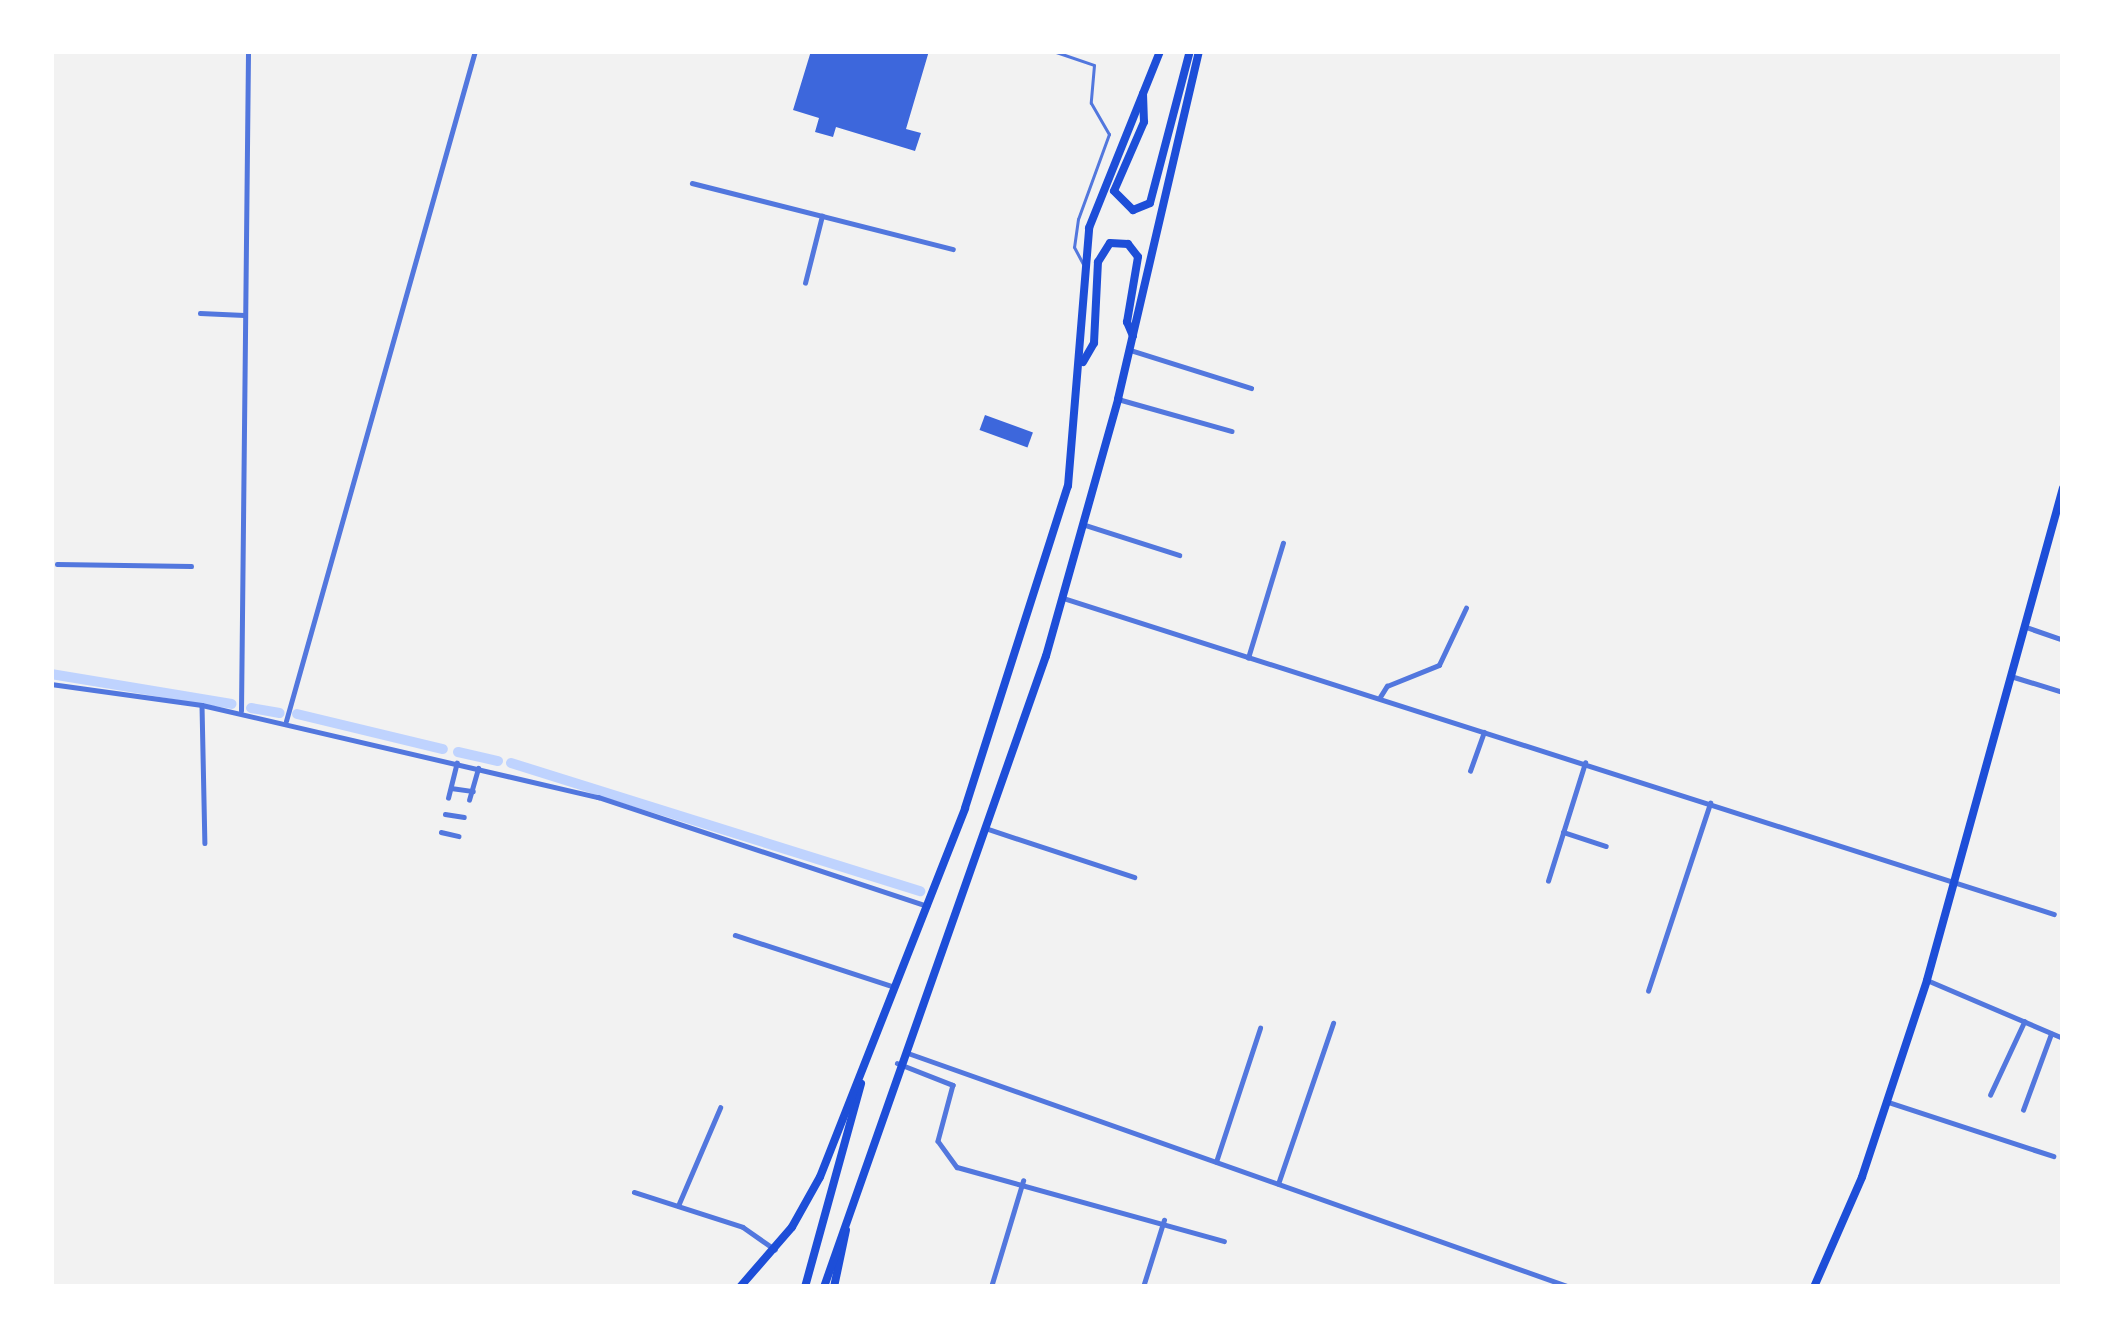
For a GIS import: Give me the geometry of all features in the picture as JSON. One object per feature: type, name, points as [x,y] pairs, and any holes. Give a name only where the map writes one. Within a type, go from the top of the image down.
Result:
[{"type":"main road","points":[[740,1287],[775,1249],[820,1178],[861,1084],[927,906],[1068,485],[1081,364],[1084,268],[1102,184],[1160,51]]},
{"type":"main road","points":[[1143,92],[1144,122],[1114,191],[1133,210],[1150,203],[1190,51]]},
{"type":"main road","points":[[824,1287],[897,1063],[988,829],[1064,598],[1118,399],[1199,51]]},
{"type":"main road","points":[[1081,364],[1094,343],[1098,262],[1110,243],[1129,244],[1138,257],[1127,322],[1133,337]]},
{"type":"main road","points":[[1814,1287],[1888,1102],[1928,980],[2063,488]]},
{"type":"main road","points":[[806,1287],[861,1084]]},
{"type":"main road","points":[[834,1287],[846,1229]]},
{"type":"street","points":[[241,714],[248,51]]},
{"type":"street","points":[[285,724],[475,51]]},
{"type":"street","points":[[692,183],[953,249]]},
{"type":"street","points":[[805,283],[822,216]]},
{"type":"street","points":[[200,313],[244,315]]},
{"type":"street","points":[[1130,350],[1251,388]]},
{"type":"street","points":[[1118,399],[1232,431]]},
{"type":"street","points":[[1085,525],[1179,555]]},
{"type":"street","points":[[1247,658],[1283,543]]},
{"type":"street","points":[[57,564],[191,566]]},
{"type":"street","points":[[1064,598],[2054,914]]},
{"type":"street","points":[[1380,697],[1387,686],[1438,665],[1466,608]]},
{"type":"street","points":[[2026,627],[2063,640]]},
{"type":"street","points":[[2014,677],[2063,692]]},
{"type":"street","points":[[51,684],[202,705],[598,797],[927,906]]},
{"type":"street","points":[[202,705],[205,843]]},
{"type":"street","points":[[1470,771],[1485,731]]},
{"type":"street","points":[[448,798],[457,763]]},
{"type":"street","points":[[1548,881],[1585,763]]},
{"type":"street","points":[[469,800],[478,768]]},
{"type":"street","points":[[451,788],[473,791]]},
{"type":"street","points":[[1648,991],[1710,803]]},
{"type":"street","points":[[445,814],[464,817]]},
{"type":"street","points":[[988,829],[1134,877]]},
{"type":"street","points":[[441,832],[459,836]]},
{"type":"street","points":[[1563,832],[1606,846]]},
{"type":"street","points":[[735,935],[897,987]]},
{"type":"street","points":[[1928,980],[2063,1038]]},
{"type":"street","points":[[1990,1095],[2024,1022]]},
{"type":"street","points":[[1278,1184],[1333,1023]]},
{"type":"street","points":[[1216,1162],[1260,1028]]},
{"type":"street","points":[[2023,1110],[2051,1034]]},
{"type":"street","points":[[903,1052],[1570,1287]]},
{"type":"street","points":[[897,1063],[953,1085],[941,1156],[957,1168],[1023,1181],[1224,1241]]},
{"type":"street","points":[[1888,1102],[2053,1156]]},
{"type":"street","points":[[678,1206],[720,1108]]},
{"type":"street","points":[[991,1287],[1023,1181]]},
{"type":"street","points":[[634,1192],[743,1227],[775,1249]]},
{"type":"street","points":[[1143,1287],[1164,1220]]},
{"type":"lane","points":[[1053,51],[1094,65],[1091,103],[1109,134],[1078,220],[1074,247],[1084,268]]},
{"type":"lane","points":[[1090,51],[1101,51]]},
{"type":"building","points":[[811,51],[929,51],[906,129],[921,133],[915,151],[836,127],[833,137],[815,132],[819,118],[793,110]]},
{"type":"building","points":[[985,415],[1033,432],[1027,447],[980,430]]},
{"type":"waterway","points":[[51,674],[232,704]]},
{"type":"waterway","points":[[251,708],[280,713]]},
{"type":"waterway","points":[[297,714],[443,749]]},
{"type":"waterway","points":[[458,752],[498,761]]},
{"type":"waterway","points":[[511,763],[920,891]]}]
